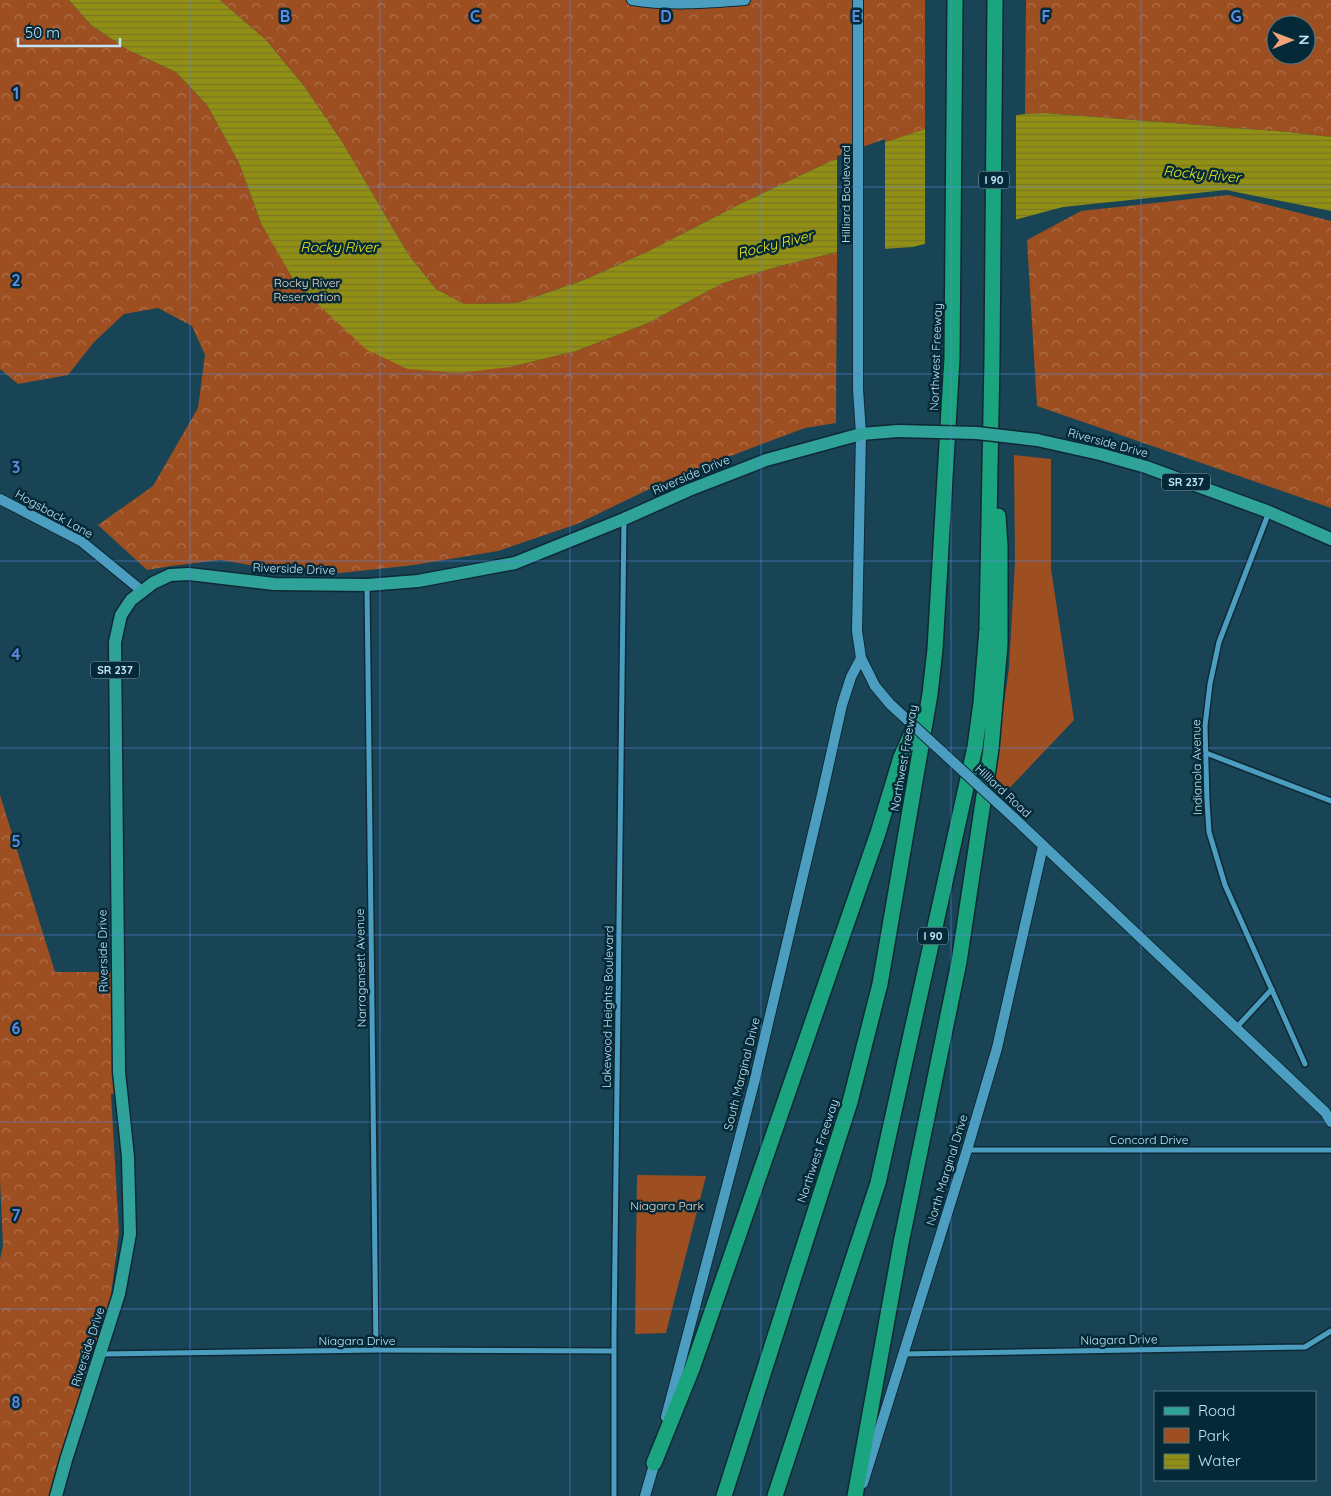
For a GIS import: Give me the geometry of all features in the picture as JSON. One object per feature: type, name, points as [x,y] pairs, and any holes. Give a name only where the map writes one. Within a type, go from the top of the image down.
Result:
[{"type":"highway","name":"Northwest Freeway","points":[[724,1496],[852,1093],[880,984],[930,694],[935,650],[952,358],[955,0]]},
{"type":"highway","name":"I 90","points":[[775,1496],[878,1183],[975,747],[981,703],[987,629],[992,394],[995,0]]},
{"type":"highway","points":[[854,1496],[901,1243],[959,962],[991,749],[1000,644],[1000,546],[992,394]]},
{"type":"highway","points":[[654,1463],[698,1350],[878,833],[901,757],[930,694]]},
{"type":"main road","points":[[632,0],[654,4],[744,0]]},
{"type":"main road","name":"Hilliard Boulevard","points":[[858,0],[858,389]]},
{"type":"main road","name":"Hilliard Road","points":[[858,389],[860,434],[857,631],[860,658],[875,686],[890,704],[1013,817],[1325,1112],[1331,1122]]},
{"type":"main road","name":"Riverside Drive","points":[[56,1496],[119,1294],[130,1234],[128,1156],[119,1072],[115,642],[121,616],[131,600],[152,583],[170,575],[189,574],[274,584],[367,585],[418,581],[515,562],[766,460],[860,434],[898,431],[977,433],[1037,440],[1100,454],[1146,467],[1269,512],[1331,539]]},
{"type":"main road","name":"Hogsback Lane","points":[[0,500],[81,541],[142,591]]},
{"type":"main road","name":"South Marginal Drive","points":[[644,1496],[754,1083],[842,705],[851,677],[860,658]]},
{"type":"main road","name":"North Marginal Drive","points":[[860,1496],[997,1048],[1043,846]]},
{"type":"street","name":"Indianola Avenue","points":[[1269,512],[1219,642],[1210,684],[1205,726],[1209,832],[1225,885],[1305,1064]]},
{"type":"street","name":"Lakewood Heights Boulevard","points":[[614,1496],[624,519]]},
{"type":"street","name":"Narragansett Avenue","points":[[367,585],[376,1350]]},
{"type":"street","points":[[1206,753],[1331,801]]},
{"type":"street","points":[[1236,1028],[1272,989]]},
{"type":"street","name":"Concord Drive","points":[[967,1150],[1331,1150]]},
{"type":"street","name":"Niagara Drive","points":[[903,1354],[1305,1346],[1331,1331]]},
{"type":"street","name":"Niagara Drive","points":[[100,1354],[376,1350],[614,1351]]},
{"type":"green space","name":"Rocky River Reservation","points":[[0,0],[69,0],[91,25],[128,50],[176,72],[207,105],[239,163],[261,223],[510,367],[576,351],[648,323],[723,283],[837,252],[836,423],[805,428],[762,444],[666,481],[577,524],[498,551],[414,565],[341,573],[281,570],[220,560],[147,570],[98,525],[153,486],[198,408],[205,355],[192,326],[158,308],[124,314],[94,342],[68,375],[18,384],[0,369]]},
{"type":"green space","points":[[220,0],[925,0],[925,129],[829,162],[742,203],[651,250],[584,280],[517,303],[463,304],[436,289],[408,254],[341,140],[304,86],[266,40]]},
{"type":"green space","points":[[1026,0],[1331,0],[1331,137],[1045,113],[1025,114]]},
{"type":"green space","points":[[1228,195],[1331,221],[1331,508],[1037,406],[1027,240],[1081,211]]},
{"type":"green space","points":[[1014,455],[1051,459],[1051,569],[1074,720],[1002,796],[992,788],[1009,668],[1015,562]]},
{"type":"green space","points":[[0,795],[55,972],[113,972],[120,1093],[111,1094],[119,1233],[108,1318],[52,1496],[0,1496],[0,1259],[3,1246],[0,1180]]},
{"type":"green space","name":"Niagara Park","points":[[637,1175],[706,1176],[666,1333],[635,1334]]},
{"type":"water","name":"Rocky River","points":[[69,0],[220,0],[266,40],[304,86],[341,140],[408,254],[436,289],[464,304],[517,303],[584,280],[651,250],[742,203],[829,162],[889,141],[925,129],[1025,114],[1045,113],[1331,137],[1331,211],[1226,190],[1063,207],[913,247],[837,252],[780,266],[723,283],[648,323],[576,351],[510,367],[459,373],[408,369],[367,350],[296,284],[261,223],[239,163],[207,105],[176,72],[128,50],[91,25]]},
{"type":"pier","points":[[1016,113],[1016,222],[925,247],[925,127]]},
{"type":"pier","points":[[885,139],[885,251],[837,254],[837,156]]}]
